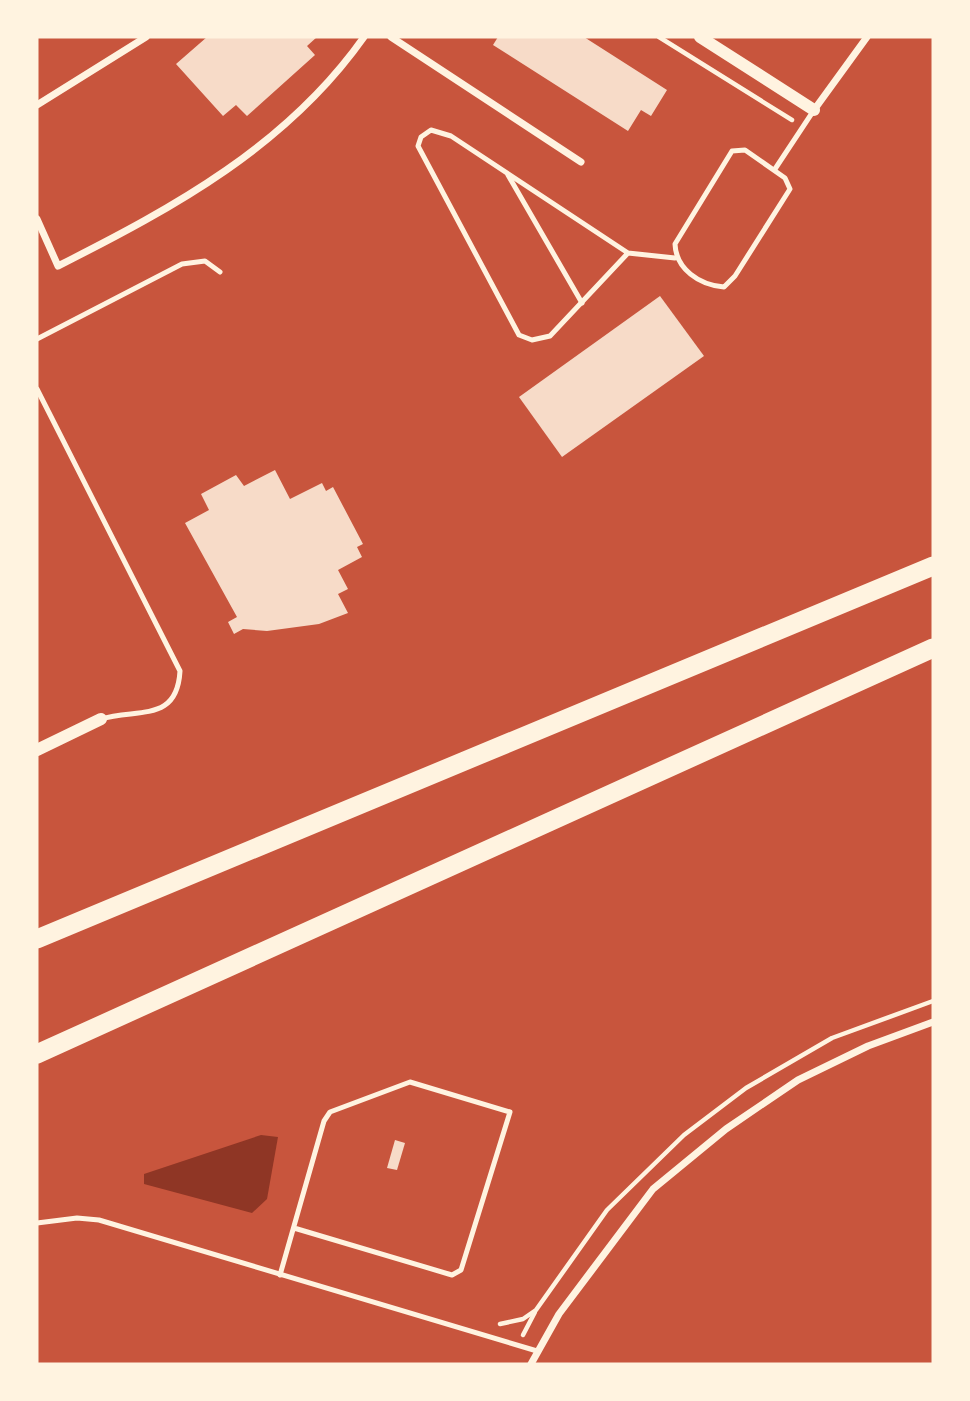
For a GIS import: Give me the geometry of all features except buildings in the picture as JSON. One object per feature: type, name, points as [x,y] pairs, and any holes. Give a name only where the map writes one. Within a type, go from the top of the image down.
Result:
[{"type":"highway","points":[[37,939],[933,566]]},
{"type":"highway","points":[[37,1054],[933,648]]},
{"type":"street","points":[[37,105],[146,37]]},
{"type":"street","points":[[37,219],[58,266],[135,227],[198,190],[252,152],[335,78],[364,37]]},
{"type":"street","points":[[391,37],[582,162]]},
{"type":"street","points":[[700,37],[814,110],[867,37]]},
{"type":"street","points":[[37,750],[101,719]]},
{"type":"street","points":[[531,1364],[559,1314],[653,1189],[705,1146],[798,1080],[868,1046],[933,1022]]},
{"type":"lane","points":[[775,169],[814,110]]},
{"type":"lane","points":[[628,253],[550,336],[532,340],[519,334],[418,146],[421,137],[431,130],[452,135],[628,253],[675,258]]},
{"type":"lane","points":[[745,150],[775,169],[785,178],[790,189],[736,276],[724,287],[710,286],[683,269],[675,258],[675,244],[732,151],[745,150]]},
{"type":"lane","points":[[507,172],[582,303]]},
{"type":"lane","points":[[37,339],[182,264],[194,260],[205,261],[220,272]]},
{"type":"lane","points":[[37,389],[180,671],[179,689],[173,700],[163,708],[101,719]]},
{"type":"lane","points":[[280,1275],[293,1228],[324,1121],[330,1112],[410,1082],[510,1112],[461,1270],[452,1275],[293,1228]]},
{"type":"lane","points":[[37,1223],[77,1218],[99,1220],[537,1351]]},
{"type":"path","points":[[659,37],[778,113],[803,125]]},
{"type":"shaded area","points":[[261,1135],[278,1137],[267,1199],[252,1213],[144,1184],[144,1174]]}]
